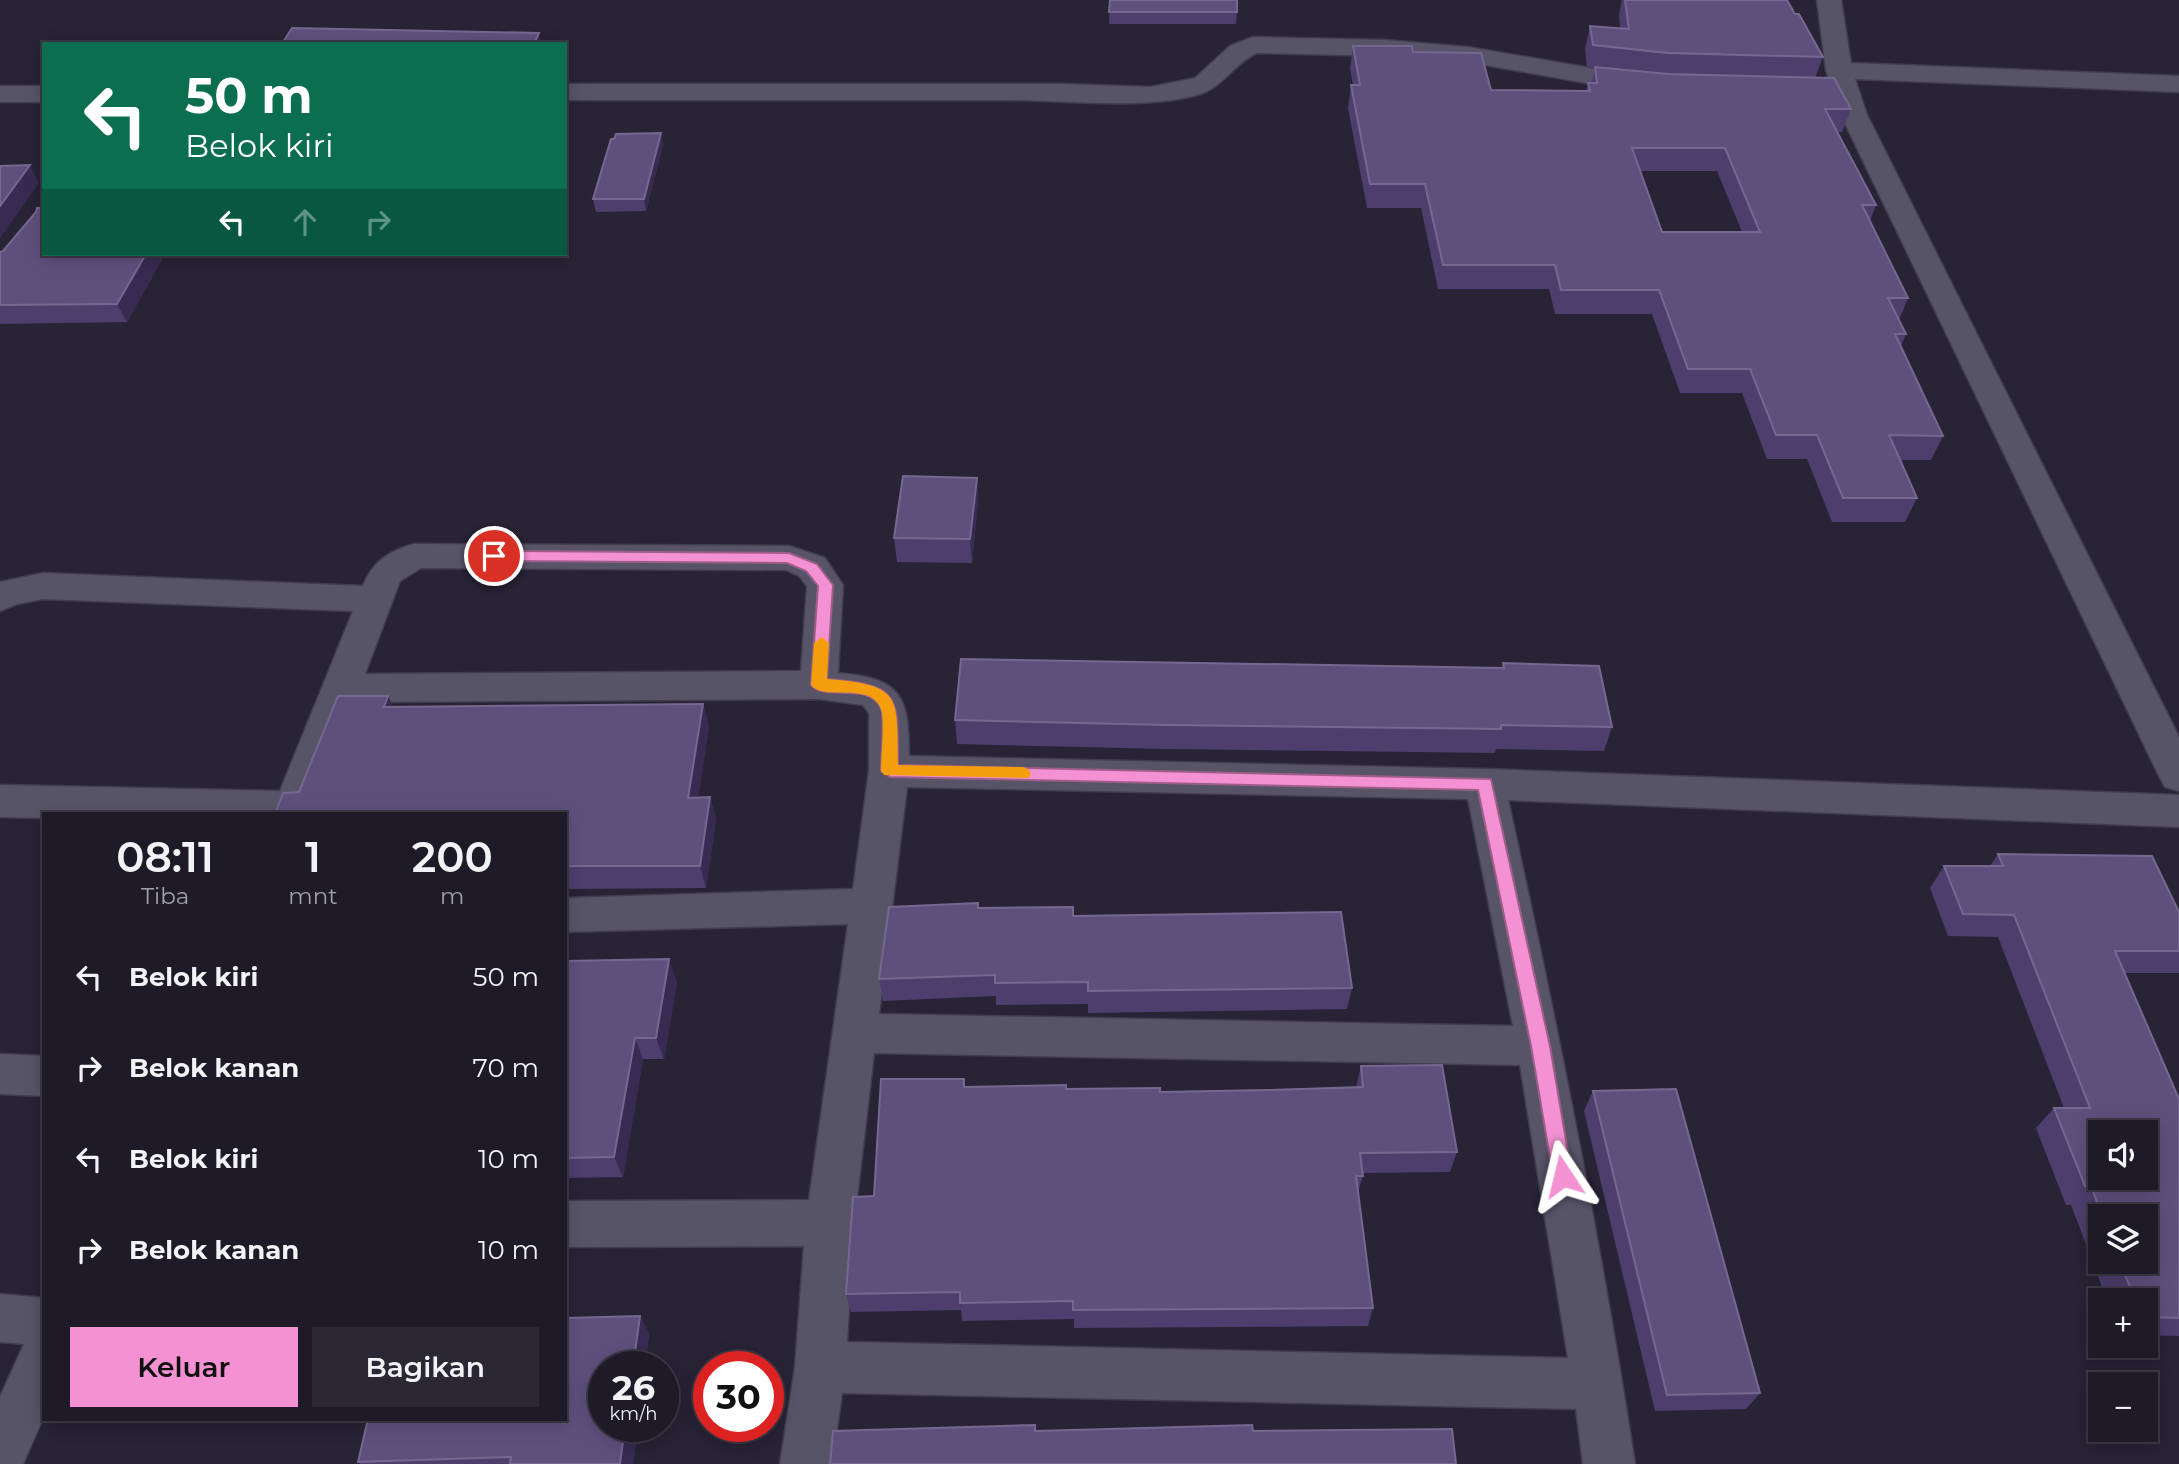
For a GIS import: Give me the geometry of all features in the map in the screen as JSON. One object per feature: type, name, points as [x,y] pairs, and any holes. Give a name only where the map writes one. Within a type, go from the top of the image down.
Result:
[{"type":"street","points":[[1829,0],[1834,84],[2179,776]]},
{"type":"street","points":[[567,92],[1062,92],[1151,95],[1191,89],[1204,84],[1239,51],[1253,45],[1423,49],[1498,59],[1593,80],[1662,87]]},
{"type":"street","points":[[1834,84],[2179,84]]},
{"type":"street","points":[[0,94],[42,94]]},
{"type":"street","points":[[0,801],[291,810],[385,574],[414,556],[789,558],[812,567],[825,585],[819,685]]},
{"type":"street","points":[[0,598],[6,593],[43,586],[375,598]]},
{"type":"street","points":[[341,688],[819,685],[859,688],[878,694],[889,708],[890,771],[830,1223],[820,1367],[806,1464]]},
{"type":"street","points":[[890,771],[1485,784],[2179,811]]},
{"type":"street","points":[[1485,784],[1540,1046],[1598,1384],[1609,1464]]},
{"type":"street","points":[[567,915],[873,906]]},
{"type":"street","points":[[856,1033],[1540,1046]]},
{"type":"street","points":[[0,1074],[42,1076]]},
{"type":"street","points":[[567,1224],[830,1223]]},
{"type":"street","points":[[0,1318],[42,1322]]},
{"type":"street","points":[[0,1457],[42,1361]]},
{"type":"street","points":[[820,1367],[1598,1384]]},
{"type":"building","points":[[1110,0],[1237,0],[1237,12],[1109,12]]},
{"type":"building","points":[[1625,0],[1787,0],[1795,14],[1799,14],[1823,57],[1668,53],[1593,45],[1590,26],[1629,29]]},
{"type":"building","points":[[292,28],[539,33],[535,42],[283,42]]},
{"type":"building","points":[[1353,46],[1412,46],[1413,52],[1481,53],[1491,90],[1590,91],[1588,83],[1597,83],[1595,67],[1668,74],[1834,78],[1851,109],[1825,109],[1876,205],[1862,205],[1908,298],[1888,298],[1906,334],[1895,334],[1943,436],[1889,435],[1917,498],[1843,498],[1817,435],[1776,435],[1750,369],[1688,369],[1659,290],[1561,290],[1555,265],[1443,265],[1425,184],[1370,184],[1351,85],[1360,85]],"holes":[[[1632,148],[1725,148],[1760,232],[1662,232]]]},
{"type":"building","points":[[661,133],[644,199],[593,199],[611,139],[614,139],[616,134]]},
{"type":"building","points":[[30,165],[0,206],[0,166]]},
{"type":"building","points":[[37,208],[42,208],[42,256],[145,256],[117,304],[0,305],[0,252]]},
{"type":"building","points":[[903,476],[977,478],[970,539],[894,538]]},
{"type":"building","points":[[961,659],[1504,668],[1503,663],[1599,666],[1612,727],[1501,725],[1501,729],[955,720]]},
{"type":"building","points":[[338,696],[388,696],[384,707],[703,704],[688,798],[710,797],[700,866],[567,866],[567,812],[276,812],[283,793],[299,792]]},
{"type":"building","points":[[1998,854],[2152,856],[2179,912],[2179,951],[2115,951],[2179,1099],[2179,1318],[2158,1317],[2158,1288],[2130,1288],[2125,1274],[2158,1274],[2158,1204],[2098,1204],[2092,1190],[2158,1190],[2158,1120],[2088,1120],[2088,1186],[2085,1186],[2054,1108],[2090,1108],[2014,915],[1963,914],[1944,866],[2003,866]]},
{"type":"building","points":[[978,903],[978,908],[1073,907],[1073,916],[1341,912],[1352,988],[1088,991],[1088,982],[995,983],[995,975],[879,979],[889,907]]},
{"type":"building","points":[[669,959],[656,1038],[635,1038],[614,1157],[567,1158],[567,961]]},
{"type":"building","points":[[1442,1065],[1457,1152],[1360,1153],[1363,1176],[1356,1176],[1373,1308],[1073,1310],[1073,1301],[960,1303],[960,1292],[846,1294],[853,1197],[874,1196],[881,1079],[964,1079],[964,1087],[1066,1085],[1066,1089],[1160,1088],[1160,1092],[1268,1090],[1363,1087],[1361,1066]]},
{"type":"building","points":[[1676,1089],[1760,1393],[1667,1395],[1593,1091]]},
{"type":"building","points":[[640,1316],[635,1351],[588,1351],[588,1442],[623,1442],[620,1464],[510,1464],[511,1457],[358,1462],[368,1421],[567,1421],[567,1318]]},
{"type":"building","points":[[1035,1425],[1035,1431],[1252,1425],[1253,1431],[1452,1429],[1456,1464],[830,1464],[833,1431]]},
{"type":"slow traffic","points":[[822,643],[819,685],[859,688],[878,694],[889,708],[890,771],[1023,774]]},
{"type":"route","points":[[494,556],[789,558],[812,567],[825,585],[819,685],[859,688],[878,694],[889,708],[890,771],[1485,784],[1540,1046],[1563,1176]]}]
